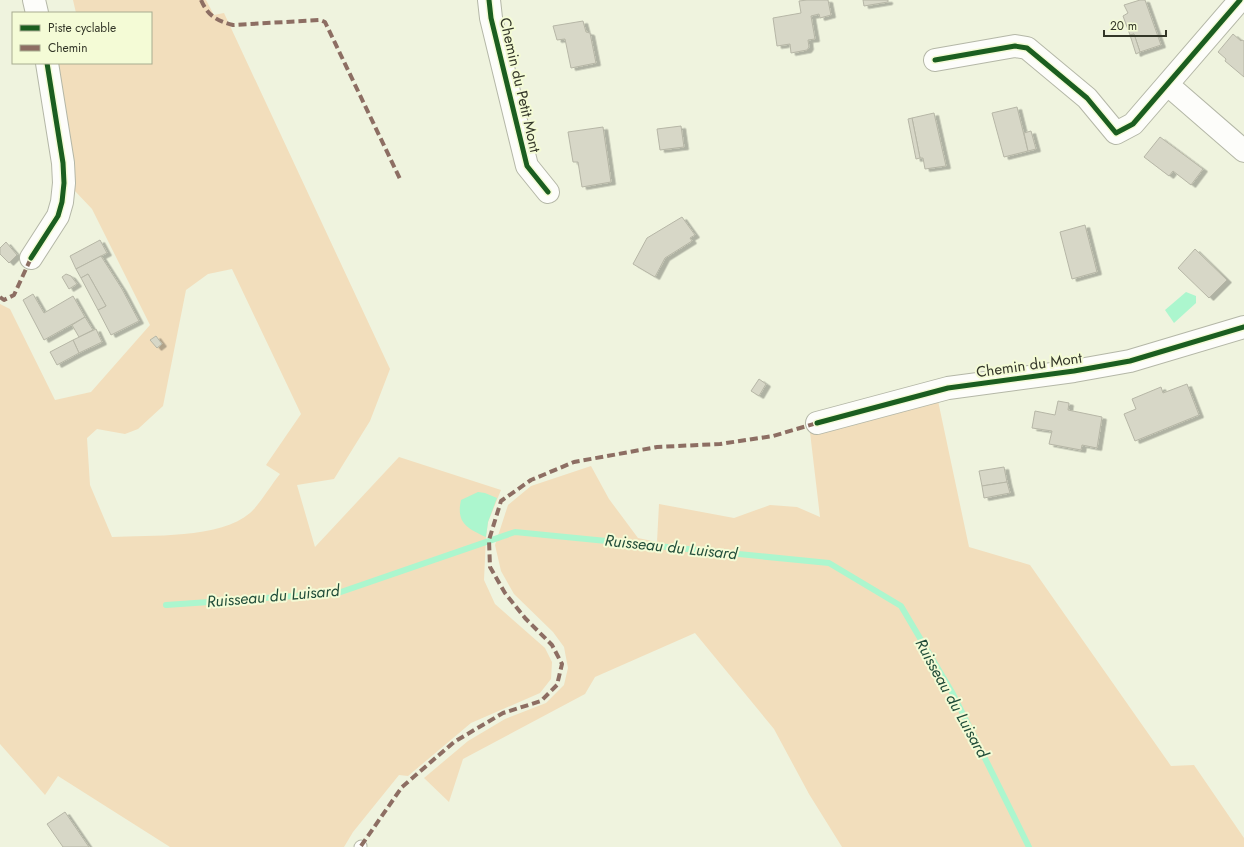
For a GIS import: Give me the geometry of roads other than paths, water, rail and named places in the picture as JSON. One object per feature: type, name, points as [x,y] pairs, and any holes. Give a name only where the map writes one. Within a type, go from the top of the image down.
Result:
[{"type":"street","points":[[34,0],[37,12]]},
{"type":"street","name":"Chemin du Petit Mont","points":[[489,0],[491,18],[527,166],[548,192]]},
{"type":"street","points":[[935,60],[1015,46],[1027,48],[1088,98],[1116,134],[1133,124],[1240,0]]},
{"type":"street","points":[[31,258],[58,216],[62,202],[64,183],[63,163],[47,64]]},
{"type":"street","points":[[1168,85],[1244,151]]},
{"type":"street","name":"Chemin du Mont","points":[[817,423],[948,388],[1067,372],[1130,361],[1244,327]]},
{"type":"waterway","name":"Ruisseau du Luisard","points":[[166,605],[338,593],[515,532],[829,563],[901,606],[953,694],[1029,847]]}]
